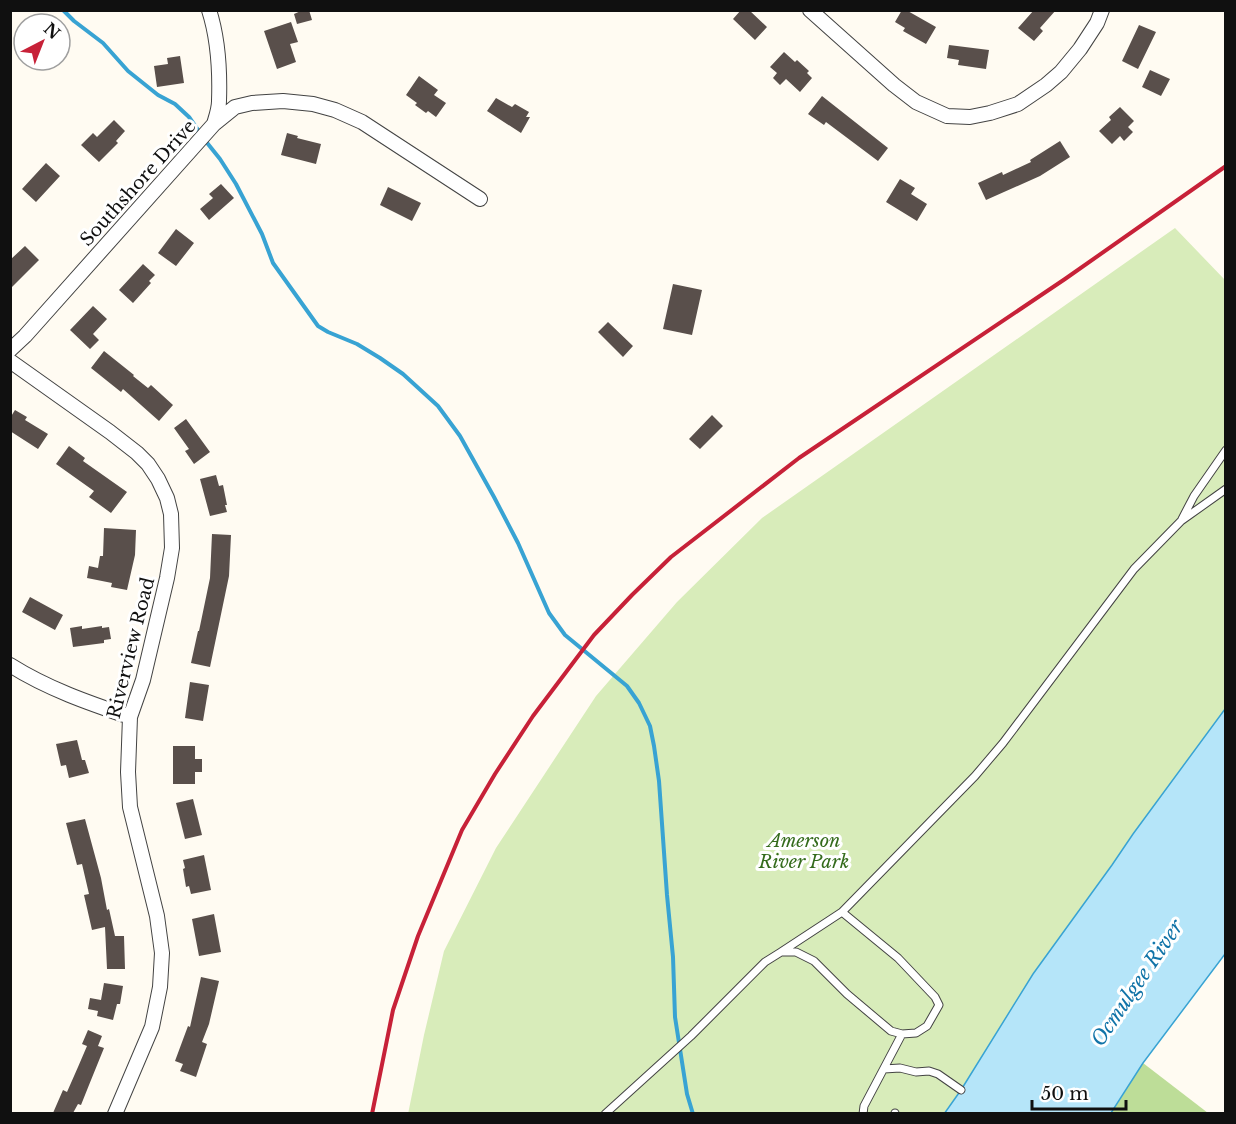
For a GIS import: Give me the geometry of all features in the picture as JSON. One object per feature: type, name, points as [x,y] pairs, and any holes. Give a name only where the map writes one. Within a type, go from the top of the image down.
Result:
[{"type":"street","name":"Southshore Drive","points":[[10,350],[214,124],[219,103],[218,64],[214,32],[208,10]]},
{"type":"street","points":[[810,10],[916,102],[947,116],[959,117],[990,113],[1018,104],[1046,86],[1080,49],[1097,23],[1101,11]]},
{"type":"street","points":[[214,124],[235,107],[252,103],[283,100],[335,110],[362,122],[480,199]]},
{"type":"street","name":"Riverview Road","points":[[10,361],[137,453],[158,479],[167,498],[171,514],[172,548],[157,623],[143,681],[130,717],[128,772],[130,807],[157,916],[162,953],[160,987],[152,1027],[115,1113]]},
{"type":"street","points":[[10,666],[70,696],[130,717]]},
{"type":"lane","points":[[1180,521],[1194,496],[1226,450]]},
{"type":"lane","points":[[605,1113],[691,1036],[765,962],[842,912],[975,776],[1125,580],[1180,521],[1226,489]]},
{"type":"lane","points":[[781,952],[796,952],[814,961],[847,994],[891,1031],[902,1034],[916,1033],[927,1026],[939,1005],[935,997],[898,958],[842,912]]},
{"type":"lane","points":[[863,1113],[864,1106],[902,1034]]},
{"type":"lane","points":[[884,1068],[900,1068],[916,1072],[929,1071],[938,1074],[961,1090]]},
{"type":"green space","name":"Amerson River Park","points":[[1175,228],[1225,280],[1225,709],[1033,974],[961,1090],[944,1113],[408,1114],[444,951],[496,848],[596,696],[677,602],[762,518]]},
{"type":"green space","points":[[1143,1063],[1208,1113],[1111,1114]]},
{"type":"water","name":"Ocmulgee River","points":[[1225,709],[1225,954],[1143,1063],[1111,1113],[944,1114],[1033,974]]},
{"type":"building","points":[[309,10],[312,20],[297,24],[294,14]]},
{"type":"building","points":[[741,10],[749,10],[767,27],[755,40],[733,19]]},
{"type":"building","points":[[902,10],[936,27],[926,44],[903,31],[905,28],[895,22]]},
{"type":"building","points":[[1034,10],[1056,10],[1040,28],[1043,31],[1034,41],[1018,28]]},
{"type":"building","points":[[291,22],[298,42],[290,44],[296,62],[277,69],[264,31]]},
{"type":"building","points":[[1139,25],[1156,32],[1138,69],[1122,61]]},
{"type":"building","points":[[949,45],[989,50],[986,69],[958,65],[959,60],[947,58]]},
{"type":"building","points":[[784,52],[809,71],[807,73],[812,78],[800,92],[786,79],[780,85],[773,78],[777,73],[770,67]]},
{"type":"building","points":[[180,56],[184,83],[157,87],[154,66],[168,64],[167,58]]},
{"type":"building","points":[[1150,70],[1170,79],[1161,96],[1142,87]]},
{"type":"building","points":[[419,76],[438,90],[434,95],[446,103],[436,117],[415,105],[417,103],[406,95]]},
{"type":"building","points":[[822,96],[888,148],[878,161],[826,122],[824,125],[808,114]]},
{"type":"building","points":[[496,98],[512,107],[515,104],[529,112],[526,117],[530,117],[521,133],[487,111]]},
{"type":"building","points":[[1120,107],[1134,121],[1128,127],[1133,132],[1124,141],[1120,136],[1112,144],[1099,131]]},
{"type":"building","points":[[114,120],[125,131],[116,141],[118,143],[99,162],[81,145],[93,133],[97,137]]},
{"type":"building","points":[[287,133],[321,144],[316,164],[281,155]]},
{"type":"building","points":[[1060,141],[1070,157],[1040,176],[986,200],[978,183],[1031,162],[1030,160]]},
{"type":"building","points":[[46,163],[60,176],[36,202],[22,189]]},
{"type":"building","points":[[900,179],[915,188],[911,194],[927,204],[917,221],[886,202]]},
{"type":"building","points":[[221,184],[234,198],[209,220],[200,209],[213,198],[209,194]]},
{"type":"building","points":[[388,187],[421,203],[412,221],[380,205]]},
{"type":"building","points":[[176,229],[194,243],[176,266],[158,253]]},
{"type":"building","points":[[25,246],[39,260],[10,289],[10,260]]},
{"type":"building","points":[[143,264],[155,275],[133,303],[119,290]]},
{"type":"building","points":[[673,284],[702,290],[692,335],[663,329]]},
{"type":"building","points":[[93,306],[107,319],[93,334],[99,340],[90,349],[70,330]]},
{"type":"building","points":[[608,322],[633,346],[623,357],[598,332]]},
{"type":"building","points":[[104,351],[148,388],[151,385],[173,405],[159,421],[123,389],[121,392],[91,368]]},
{"type":"building","points":[[15,410],[27,417],[25,420],[48,434],[38,449],[10,431],[10,418]]},
{"type":"building","points":[[712,415],[723,426],[700,449],[689,439]]},
{"type":"building","points":[[186,419],[210,452],[194,464],[185,451],[189,449],[174,428]]},
{"type":"building","points":[[69,446],[85,458],[83,461],[127,492],[111,513],[89,497],[94,491],[56,464]]},
{"type":"building","points":[[216,475],[219,486],[223,485],[227,512],[210,516],[200,479]]},
{"type":"building","points":[[104,528],[136,530],[135,555],[127,590],[111,587],[112,583],[87,578],[89,566],[98,568],[100,556],[103,556]]},
{"type":"building","points":[[212,534],[231,535],[229,576],[210,667],[191,663],[210,578]]},
{"type":"building","points":[[30,597],[63,615],[55,630],[22,612]]},
{"type":"building","points":[[82,626],[82,629],[109,627],[111,639],[104,640],[104,643],[73,647],[70,628]]},
{"type":"building","points":[[190,682],[209,685],[203,721],[185,718]]},
{"type":"building","points":[[77,740],[82,760],[85,760],[89,773],[69,778],[66,765],[61,766],[56,744]]},
{"type":"building","points":[[173,746],[195,746],[195,759],[202,759],[202,772],[195,772],[195,784],[173,784]]},
{"type":"building","points":[[193,799],[202,835],[185,839],[176,803]]},
{"type":"building","points":[[85,819],[115,936],[124,936],[125,969],[107,969],[105,927],[92,930],[84,895],[89,894],[82,864],[77,865],[66,823]]},
{"type":"building","points":[[204,855],[211,890],[191,894],[189,886],[186,887],[183,860]]},
{"type":"building","points":[[214,914],[221,952],[199,956],[192,919]]},
{"type":"building","points":[[201,977],[219,981],[209,1024],[202,1042],[207,1044],[196,1077],[180,1071],[183,1064],[175,1061],[188,1026],[190,1027]]},
{"type":"building","points":[[104,983],[123,986],[120,1004],[117,1004],[113,1020],[97,1016],[98,1011],[88,1009],[90,998],[101,1000]]},
{"type":"building","points":[[88,1030],[102,1036],[98,1046],[104,1048],[81,1105],[78,1104],[73,1113],[53,1113],[63,1090],[67,1092],[87,1046],[82,1044]]},
{"type":"waterway","points":[[63,10],[103,43],[128,71],[158,95],[175,104],[189,117],[200,133]]},
{"type":"waterway","points":[[204,139],[236,184],[262,234],[273,263],[318,326],[357,344],[380,358],[403,374],[438,406],[460,436],[494,497],[518,543],[549,613],[565,635],[627,686],[639,703],[650,726],[659,781],[673,957],[675,1017],[687,1094],[693,1114]]},
{"type":"railway","points":[[372,1114],[393,1010],[418,936],[462,830],[533,716],[594,635],[671,557],[799,458],[1065,279],[1226,166]]}]
